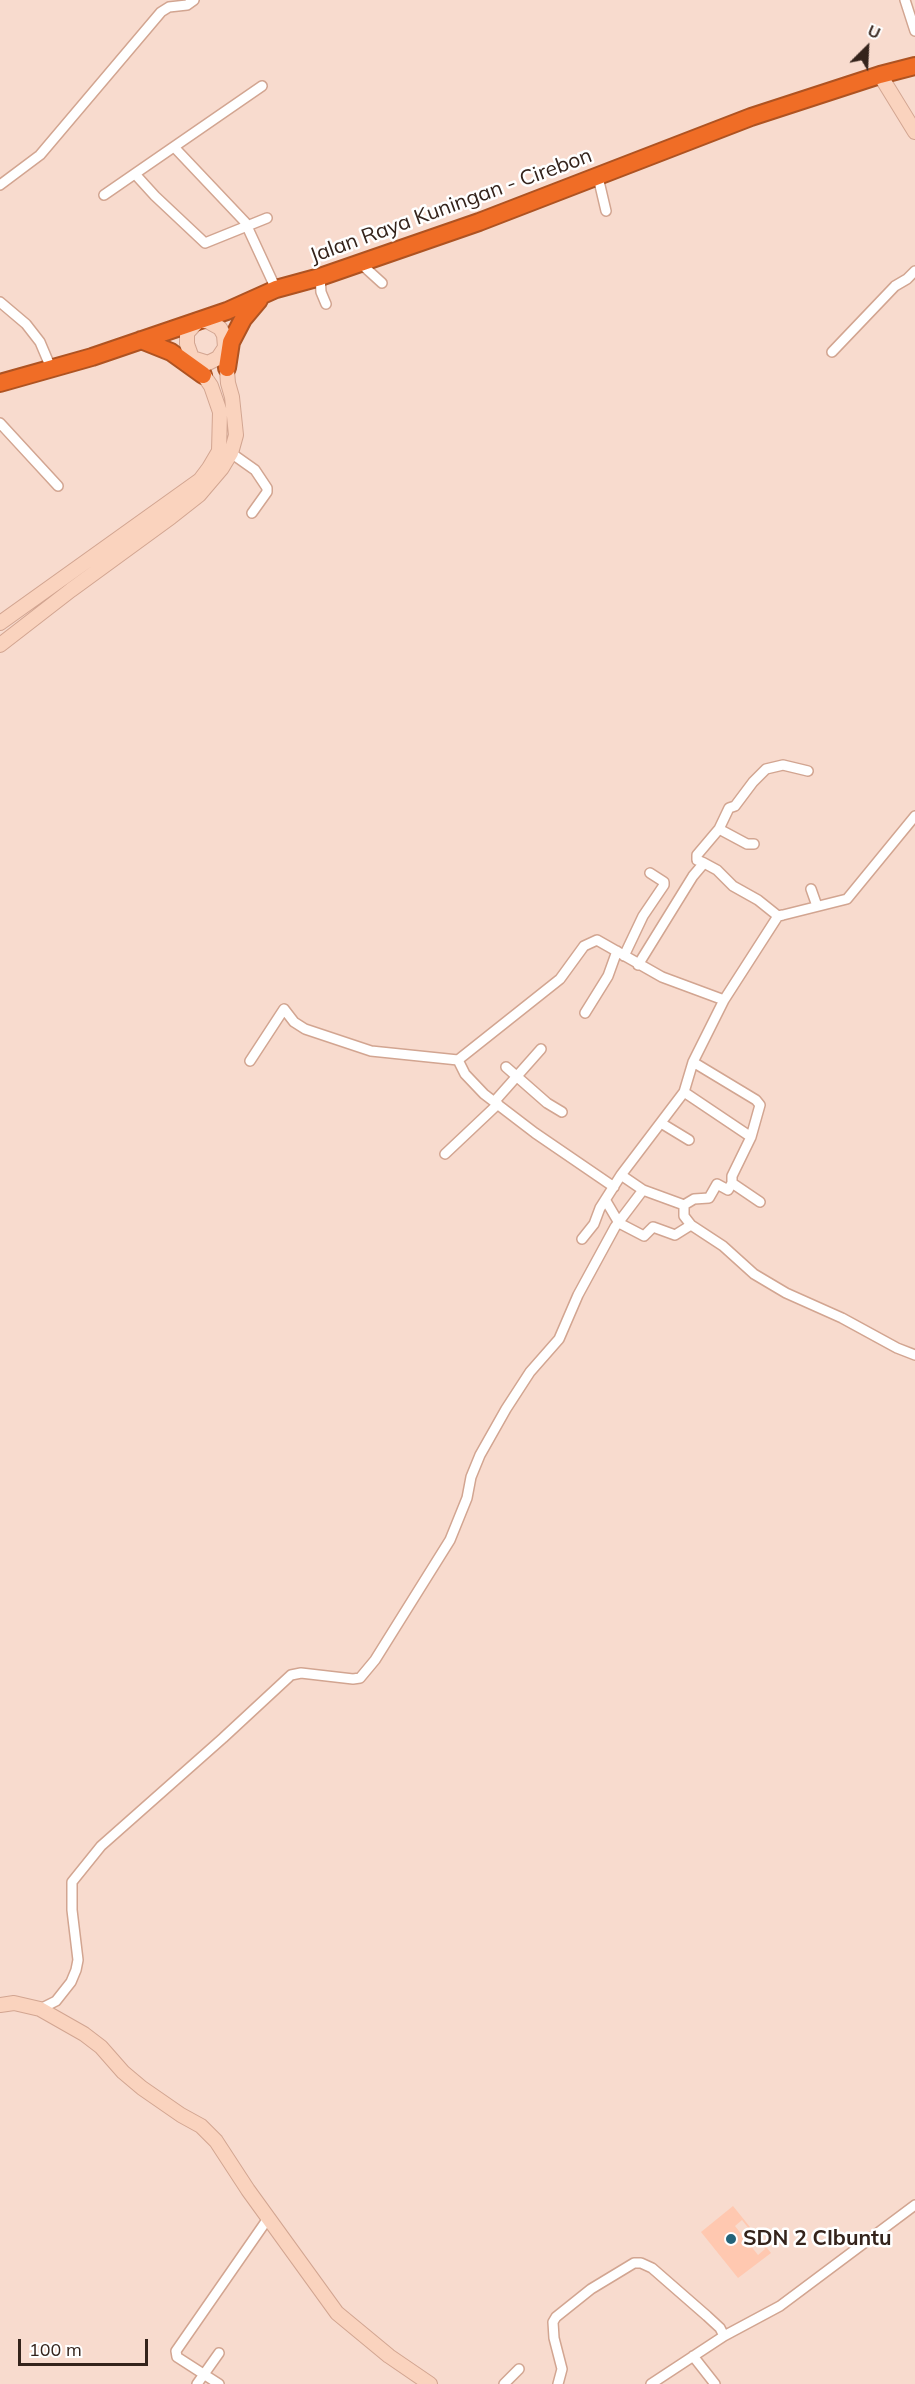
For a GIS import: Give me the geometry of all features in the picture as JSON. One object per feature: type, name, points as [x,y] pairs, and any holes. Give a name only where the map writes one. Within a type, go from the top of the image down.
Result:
[{"type":"highway","name":"Jalan Raya Kuningan - Cirebon","points":[[0,383],[92,357],[227,311],[270,292],[321,277],[479,222],[751,117],[915,66]]},
{"type":"highway","points":[[227,376],[231,342],[243,319],[270,292]]},
{"type":"highway","points":[[141,340],[171,352],[207,380]]},
{"type":"main road","points":[[880,75],[915,132]]},
{"type":"main road","points":[[0,623],[200,480],[219,451],[222,423],[217,401],[207,380],[192,358],[187,344],[187,333],[199,320],[220,328],[224,335],[227,376],[236,435],[231,453],[212,482],[199,495],[2,638]]},
{"type":"main road","points":[[192,358],[208,363],[218,358],[224,349]]},
{"type":"main road","points":[[207,380],[227,376]]},
{"type":"main road","points":[[0,2005],[14,2003],[40,2009],[84,2034],[101,2047],[123,2072],[142,2088],[201,2126],[216,2141],[337,2313],[389,2356],[430,2384]]},
{"type":"street","points":[[0,186],[40,154],[165,9],[187,5],[194,0]]},
{"type":"street","points":[[909,4],[915,31]]},
{"type":"street","points":[[104,195],[262,86]]},
{"type":"street","points":[[174,147],[236,209],[245,222],[270,292]]},
{"type":"street","points":[[135,174],[202,242],[205,243],[267,218]]},
{"type":"street","points":[[598,177],[606,211]]},
{"type":"street","points":[[360,263],[382,283]]},
{"type":"street","points":[[832,352],[895,285],[908,279],[915,271]]},
{"type":"street","points":[[321,277],[321,292],[326,304]]},
{"type":"street","points":[[0,302],[26,324],[40,342],[51,368]]},
{"type":"street","points":[[0,423],[58,486]]},
{"type":"street","points":[[231,453],[255,470],[267,488],[267,492],[252,513]]},
{"type":"street","points":[[778,916],[758,900],[733,886],[717,870],[697,860],[697,855],[719,829],[729,808],[735,807],[753,782],[766,769],[783,765],[808,771]]},
{"type":"street","points":[[582,1239],[594,1224],[600,1208],[621,1175],[684,1092],[693,1062],[724,1000],[778,916],[847,899],[915,816]]},
{"type":"street","points":[[719,829],[747,844],[754,844]]},
{"type":"street","points":[[638,964],[693,876],[704,863]]},
{"type":"street","points":[[585,1013],[664,885],[664,882],[650,873]]},
{"type":"street","points":[[811,890],[817,906]]},
{"type":"street","points":[[250,1061],[284,1009],[294,1022],[305,1029],[371,1051],[459,1060],[560,979],[584,946],[597,940],[662,977],[724,1000]]},
{"type":"street","points":[[446,1154],[496,1103],[541,1049]]},
{"type":"street","points":[[459,1060],[465,1074],[496,1103],[614,1187]]},
{"type":"street","points":[[684,1205],[694,1199],[709,1198],[717,1184],[728,1190],[732,1183],[732,1176],[751,1137],[759,1102],[693,1062]]},
{"type":"street","points":[[506,1067],[547,1103],[562,1112]]},
{"type":"street","points":[[684,1092],[751,1137]]},
{"type":"street","points":[[661,1123],[689,1140]]},
{"type":"street","points":[[621,1175],[643,1190],[684,1205]]},
{"type":"street","points":[[732,1183],[760,1202]]},
{"type":"street","points":[[40,2009],[56,2001],[71,1982],[76,1970],[78,1960],[72,1910],[72,1882],[101,1846],[291,1675],[301,1673],[360,1678],[375,1660],[450,1540],[467,1498],[471,1477],[485,1445],[530,1372],[559,1339],[578,1295],[619,1223],[643,1190]]},
{"type":"street","points":[[606,1201],[619,1223],[644,1236],[653,1227],[675,1236],[691,1225]]},
{"type":"street","points":[[684,1205],[684,1216],[691,1225],[723,1246],[754,1274],[786,1293],[915,1355]]},
{"type":"street","points":[[651,2384],[724,2336],[780,2306],[915,2205]]},
{"type":"street","points":[[219,2384],[177,2357],[176,2351],[269,2217]]},
{"type":"street","points":[[558,2384],[562,2369],[554,2338],[553,2322],[556,2317],[591,2289],[634,2263],[652,2268],[720,2328],[724,2336]]},
{"type":"street","points":[[197,2384],[219,2353]]},
{"type":"street","points":[[693,2356],[715,2384]]},
{"type":"street","points":[[504,2384],[519,2368]]},
{"type":"shaded area","name":"SDN 2 CIbuntu","points":[[733,2206],[771,2253],[738,2278],[701,2232]],"holes":[[[742,2220],[765,2249],[758,2255],[735,2226]]]},
{"type":"place","name":"SDN 2 CIbuntu","points":[[731,2239]]}]
